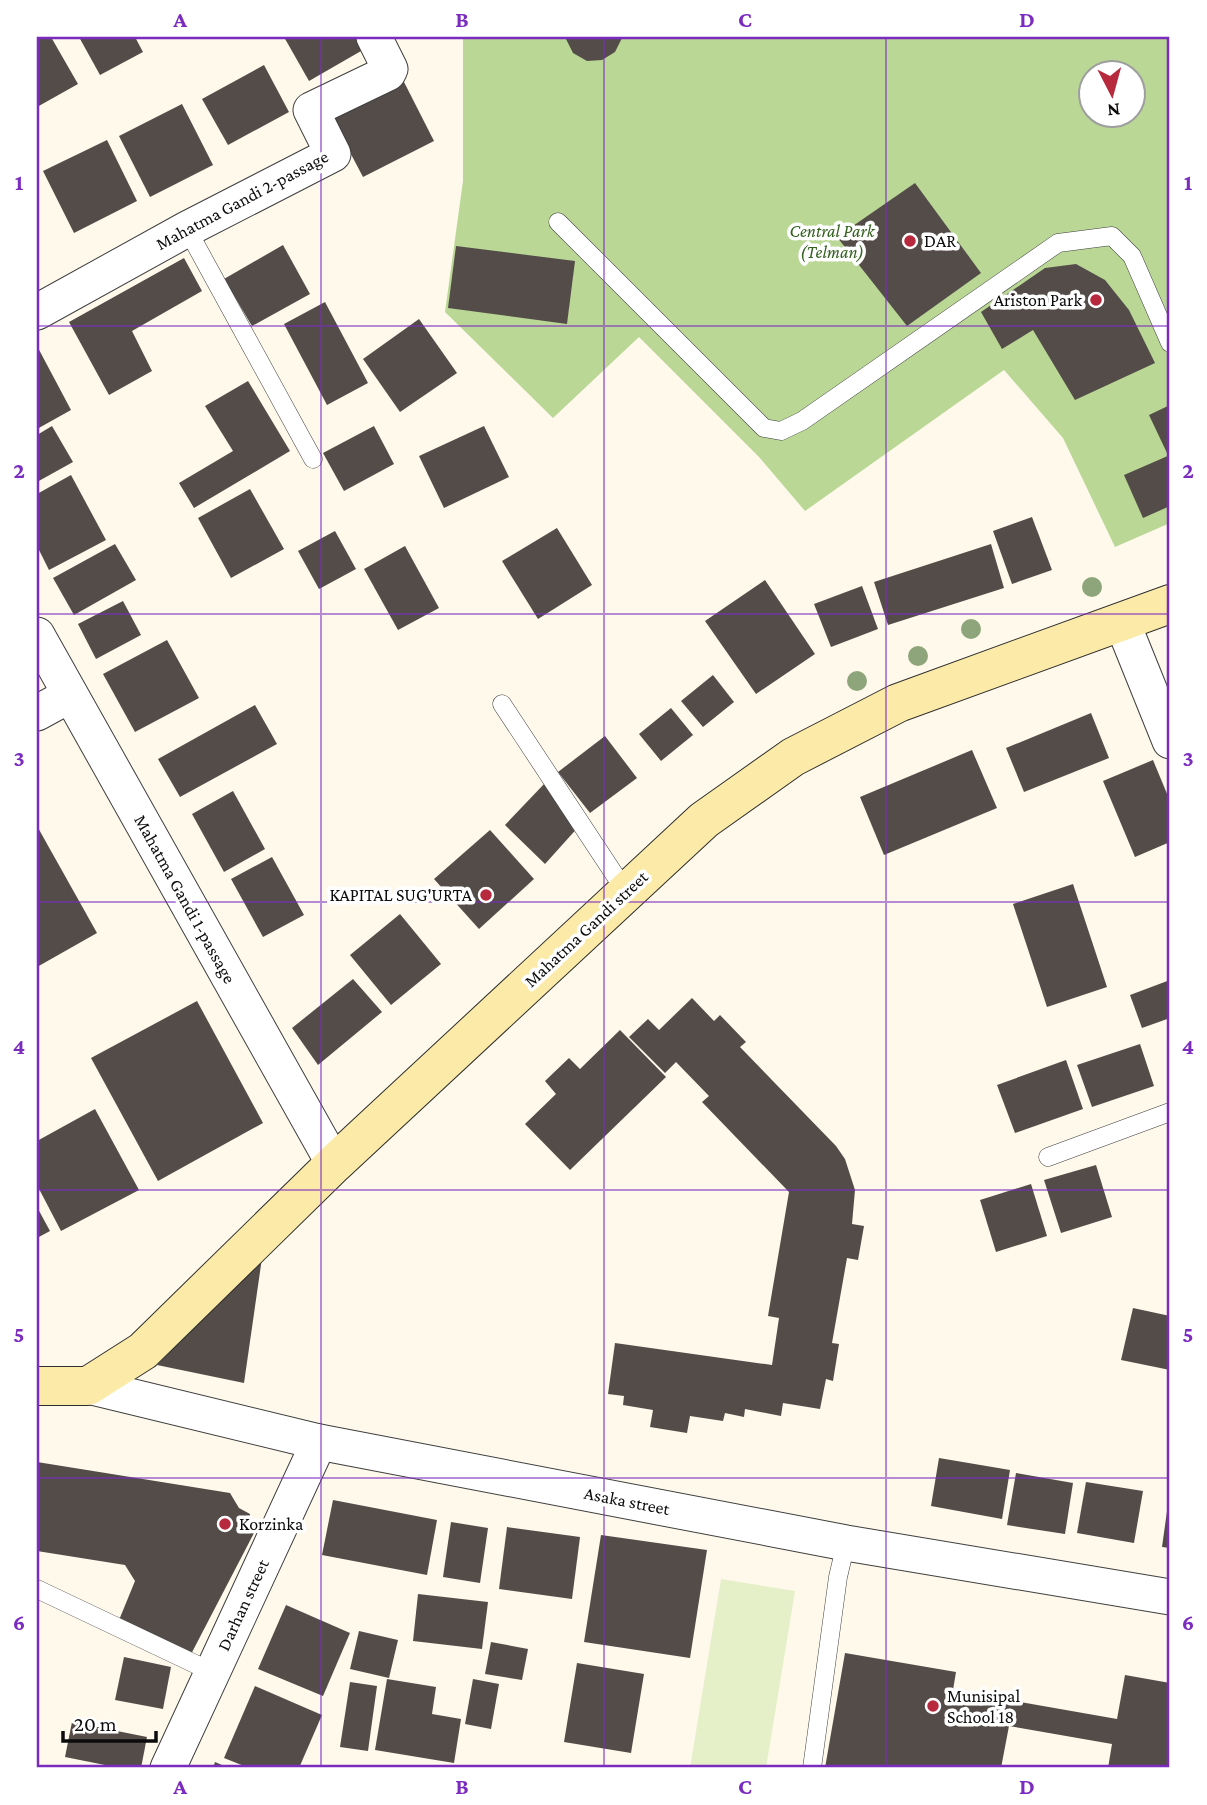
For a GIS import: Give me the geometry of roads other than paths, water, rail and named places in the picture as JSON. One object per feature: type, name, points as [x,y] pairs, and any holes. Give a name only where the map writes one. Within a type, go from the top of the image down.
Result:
[{"type":"street","name":"Mahatma Gandi 2-passage","points":[[37,312],[187,229],[333,154],[311,110],[388,73],[390,69],[374,37]]},
{"type":"street","name":"Mahatma Gandi street","points":[[88,1386],[143,1350],[334,1164],[704,820],[793,757],[898,703],[1170,604]]},
{"type":"street","points":[[1122,622],[1170,741]]},
{"type":"street","name":"Mahatma Gandi 1-passage","points":[[37,635],[334,1164]]},
{"type":"street","points":[[37,713],[70,695]]},
{"type":"street","points":[[37,1386],[88,1386]]},
{"type":"street","name":"Asaka street","points":[[88,1386],[319,1442],[846,1543],[1170,1597]]},
{"type":"street","name":"Darhan street","points":[[168,1768],[319,1442]]},
{"type":"lane","points":[[558,222],[764,428],[781,431],[802,421],[1058,243],[1087,237],[1112,236],[1132,256],[1170,343]]},
{"type":"lane","points":[[187,229],[313,459]]},
{"type":"lane","points":[[502,704],[626,892]]},
{"type":"lane","points":[[1048,1157],[1170,1112]]},
{"type":"lane","points":[[812,1768],[838,1577],[846,1543]]},
{"type":"lane","points":[[37,1589],[212,1672]]},
{"type":"place","name":"DAR","points":[[910,241]]},
{"type":"place","name":"Ariston Park","points":[[1096,300]]},
{"type":"place","name":"KAPITAL SUG'URTA","points":[[486,895]]},
{"type":"place","name":"Korzinka","points":[[225,1524]]},
{"type":"place","name":"Munisipal School 18","points":[[933,1706]]},
{"type":"park label","name":"Central Park (Telman)","points":[[832,241]]}]
